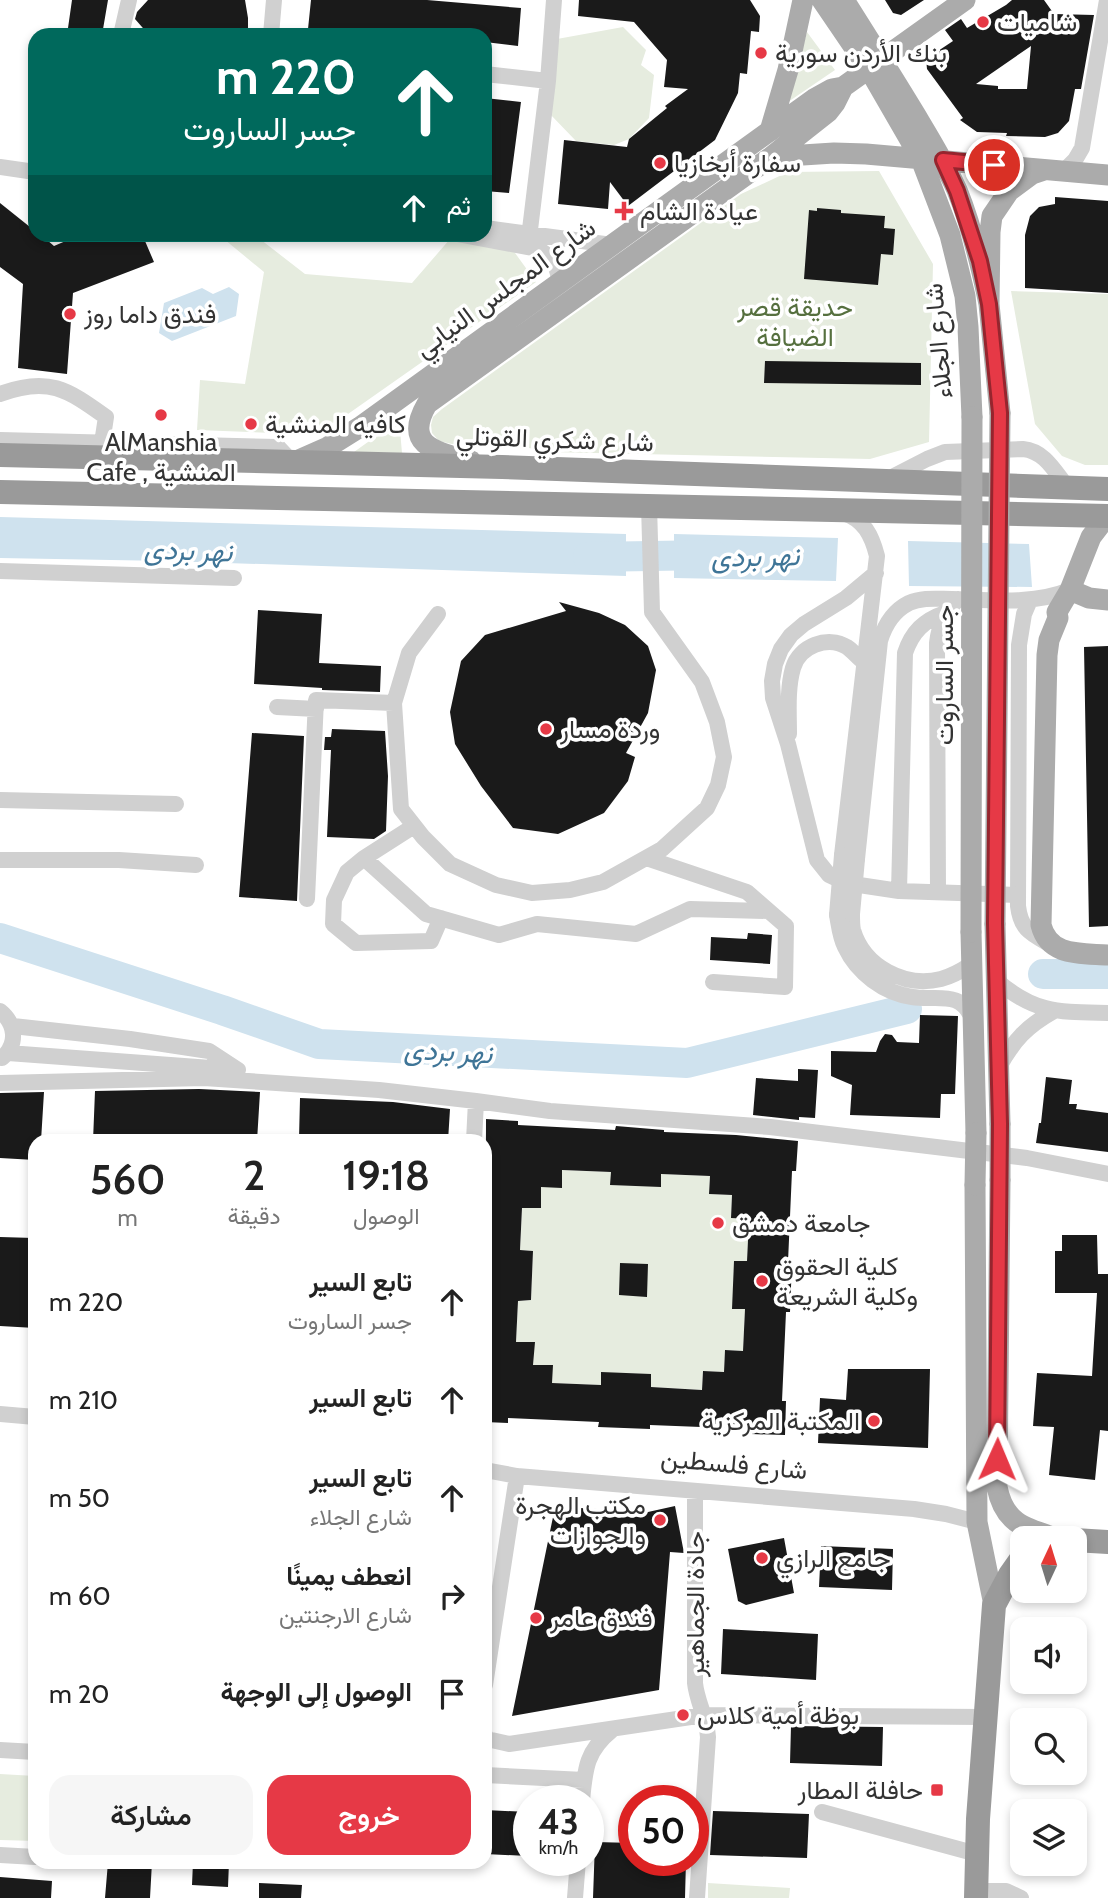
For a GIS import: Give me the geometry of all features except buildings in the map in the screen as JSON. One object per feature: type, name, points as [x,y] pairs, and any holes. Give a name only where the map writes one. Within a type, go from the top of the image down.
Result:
[{"type":"highway","name":"شارع شكري القوتلي","points":[[0,455],[490,467],[1108,489]]},
{"type":"highway","points":[[0,492],[1107,516]]},
{"type":"highway","points":[[1087,1541],[1108,1542]]},
{"type":"highway","points":[[976,1894],[994,1605],[1010,1575]]},
{"type":"main road","points":[[770,131],[788,70],[803,0]]},
{"type":"main road","name":"شارع الجلاء","points":[[822,0],[876,64],[943,160],[969,224],[989,304]]},
{"type":"main road","name":"شارع الجلاء","points":[[844,0],[921,159],[950,235],[965,296],[972,417]]},
{"type":"main road","points":[[843,87],[965,0]]},
{"type":"main road","name":"شارع المجلس النيابي","points":[[292,462],[328,447],[360,427],[814,99],[832,89],[843,87]]},
{"type":"main road","name":"شارع المجلس النيابي","points":[[490,467],[429,447],[419,434],[418,425],[427,404],[771,157],[828,112],[843,87]]},
{"type":"main road","points":[[771,157],[834,153],[1108,175]]},
{"type":"main road","points":[[989,304],[992,216],[999,203],[1014,187],[1032,174],[1055,170]]},
{"type":"main road","name":"جسر الساروت","points":[[989,304],[1000,413],[995,923],[1000,1124],[997,1487],[1002,1506],[1021,1526]]},
{"type":"main road","name":"جسر الساروت","points":[[972,417],[970,965],[976,1133],[977,1522],[994,1605]]},
{"type":"main road","points":[[1107,516],[1091,537],[1070,590],[1057,612],[1058,618],[1049,640],[1041,925],[1046,938],[1055,947],[1070,952],[1108,955]]},
{"type":"main road","points":[[1070,590],[1108,600]]},
{"type":"street","points":[[123,28],[129,0]]},
{"type":"street","points":[[272,28],[274,0]]},
{"type":"street","points":[[529,240],[548,81],[554,0]]},
{"type":"street","points":[[1055,170],[1074,160],[1082,148],[1107,0]]},
{"type":"street","points":[[492,75],[548,81]]},
{"type":"street","points":[[0,167],[28,171]]},
{"type":"street","points":[[492,230],[529,240],[547,254],[553,260],[560,283]]},
{"type":"street","points":[[492,238],[612,245]]},
{"type":"street","points":[[0,394],[16,388],[44,385],[74,394],[106,416],[102,443]]},
{"type":"street","points":[[0,440],[278,447],[292,462]]},
{"type":"street","points":[[885,481],[926,459],[946,452],[1023,449],[1043,457],[1068,488]]},
{"type":"street","points":[[438,614],[409,653],[394,703],[401,808],[450,864],[495,885],[532,893],[569,890],[603,881],[662,849],[707,808],[718,785],[724,757],[717,722],[702,682],[652,612],[649,505]]},
{"type":"street","points":[[834,510],[850,515],[864,525],[873,540],[877,556],[864,662],[845,915],[840,934],[860,970],[883,988],[911,997],[954,999],[966,1008],[973,1020]]},
{"type":"street","points":[[0,571],[234,578]]},
{"type":"street","points":[[876,573],[846,598],[791,635],[775,664],[773,698],[788,744],[814,852],[822,868],[837,880],[846,883],[899,891],[1018,895]]},
{"type":"street","points":[[849,857],[880,640],[894,614],[911,602],[921,599],[1030,600],[1070,590]]},
{"type":"street","points":[[938,892],[937,643],[938,632],[946,613],[958,599]]},
{"type":"street","points":[[1030,600],[1020,629],[1019,645],[1019,919],[1024,928],[1055,947]]},
{"type":"street","points":[[899,891],[905,653],[919,627],[946,613]]},
{"type":"street","points":[[788,744],[790,679],[794,663],[803,651],[817,644],[832,642],[847,647],[864,662]]},
{"type":"street","points":[[307,899],[316,700],[394,703]]},
{"type":"street","points":[[277,707],[316,709]]},
{"type":"street","points":[[0,800],[176,804]]},
{"type":"street","points":[[414,826],[347,872],[334,900],[333,924],[356,943],[431,941],[441,918]]},
{"type":"street","points":[[364,858],[426,914],[499,935],[537,924],[636,934],[690,909],[768,911]]},
{"type":"street","points":[[646,858],[747,892],[786,926],[785,987],[713,982]]},
{"type":"street","points":[[0,860],[119,860],[196,865]]},
{"type":"street","points":[[845,915],[871,960],[902,978],[938,980],[955,975],[970,965]]},
{"type":"street","points":[[996,980],[1009,991],[1038,1007],[1054,1011],[1108,1013]]},
{"type":"street","points":[[0,1011],[13,1026],[14,1035],[12,1045],[4,1056]]},
{"type":"street","points":[[999,1067],[1021,1034],[1054,1011]]},
{"type":"street","points":[[4,1056],[237,1070],[209,1051],[13,1026]]},
{"type":"street","points":[[0,1083],[204,1078],[379,1090],[550,1111],[770,1127],[1027,1158],[1108,1174]]},
{"type":"street","points":[[474,1134],[476,1101]]},
{"type":"street","points":[[0,1414],[28,1416]]},
{"type":"street","name":"شارع فلسطين","points":[[492,1471],[517,1476],[914,1509],[977,1522]]},
{"type":"street","points":[[492,1639],[517,1476]]},
{"type":"street","name":"جادة الجماهير","points":[[695,1491],[695,1683],[708,1737],[697,1898]]},
{"type":"street","points":[[492,1740],[509,1744],[704,1715],[985,1717]]},
{"type":"street","points":[[584,1785],[587,1760],[597,1743],[612,1730]]},
{"type":"street","points":[[0,1750],[28,1752]]},
{"type":"street","points":[[492,1775],[584,1780]]},
{"type":"street","points":[[822,1812],[977,1854]]},
{"type":"street","points":[[0,1855],[28,1857]]},
{"type":"street","points":[[575,1898],[577,1876]]},
{"type":"street","points":[[976,1894],[1013,1895]]},
{"type":"green space","points":[[623,27],[646,50],[641,65],[654,75],[649,118],[629,139],[614,145],[576,141],[549,113],[557,39]]},
{"type":"green space","points":[[807,32],[835,70],[788,102]]},
{"type":"green space","name":"حديقة قصر الضيافة","points":[[879,171],[933,264],[929,442],[870,459],[549,452],[514,445],[452,444],[439,441],[432,433],[433,417],[442,409],[741,194],[788,172]]},
{"type":"green space","points":[[228,242],[264,242],[305,274],[412,283],[447,242],[510,246],[536,282],[338,421],[300,434],[197,430],[200,380],[245,384],[264,272]]},
{"type":"green space","points":[[1011,291],[1108,294],[1108,465],[1085,465],[1062,456],[1035,424]]},
{"type":"green space","points":[[400,419],[402,453],[354,452]]},
{"type":"green space","points":[[562,1170],[611,1172],[611,1185],[661,1186],[661,1174],[710,1176],[709,1194],[732,1195],[731,1218],[749,1219],[747,1261],[734,1261],[733,1309],[745,1309],[743,1351],[725,1350],[724,1372],[703,1371],[702,1390],[651,1387],[651,1374],[601,1373],[601,1385],[552,1383],[552,1365],[533,1365],[534,1342],[516,1342],[518,1301],[531,1300],[533,1251],[520,1250],[522,1208],[540,1208],[541,1187],[561,1187]]},
{"type":"green space","points":[[0,1774],[28,1776],[28,1841],[0,1840]]},
{"type":"green space","points":[[708,1883],[790,1888],[789,1898],[708,1898]]},
{"type":"water","points":[[229,287],[239,294],[236,316],[172,341],[159,333],[164,303],[202,288],[213,294]]},
{"type":"water","points":[[0,517],[626,534],[626,576],[0,558]]},
{"type":"water","points":[[674,534],[838,538],[836,581],[674,578]]},
{"type":"water","points":[[908,541],[1029,544],[1032,587],[909,586]]},
{"type":"waterway","name":"نهر بردى","points":[[588,557],[713,555]]},
{"type":"waterway","name":"نهر بردى","points":[[0,938],[319,1044],[687,1063],[907,1009]]},
{"type":"waterway","name":"نهر بردى","points":[[1043,974],[1108,974]]},
{"type":"place","name":"شاميات","points":[[983,22]]},
{"type":"place","name":"بنك الأردن سورية","points":[[761,53]]},
{"type":"place","name":"سفارة أبخازيا","points":[[660,163]]},
{"type":"place","name":"عيادة الشام","points":[[624,211]]},
{"type":"place","name":"فندق داما روز","points":[[70,314]]},
{"type":"place","name":"AlManshia Cafe , المنشية","points":[[161,415]]},
{"type":"place","name":"كافيه المنشية","points":[[251,424]]},
{"type":"place","name":"وردة مسار","points":[[546,729]]},
{"type":"place","name":"جامعة دمشق","points":[[718,1223]]},
{"type":"place","name":"كلية الحقوق وكلية الشريعة","points":[[762,1281]]},
{"type":"place","name":"المكتبة المركزية","points":[[874,1421]]},
{"type":"place","name":"مكتب الهجرة والجوازات","points":[[660,1520]]},
{"type":"place","name":"جامع الرازي","points":[[762,1558]]},
{"type":"place","name":"فندق عامر","points":[[536,1618]]},
{"type":"place","name":"بوظة أمية كلاس","points":[[683,1715]]},
{"type":"place","name":"حافلة المطار","points":[[937,1790]]},
{"type":"route","points":[[994,165],[943,160],[957,191],[980,261],[989,304],[1000,413],[995,923],[1000,1124],[997,1459]]}]
